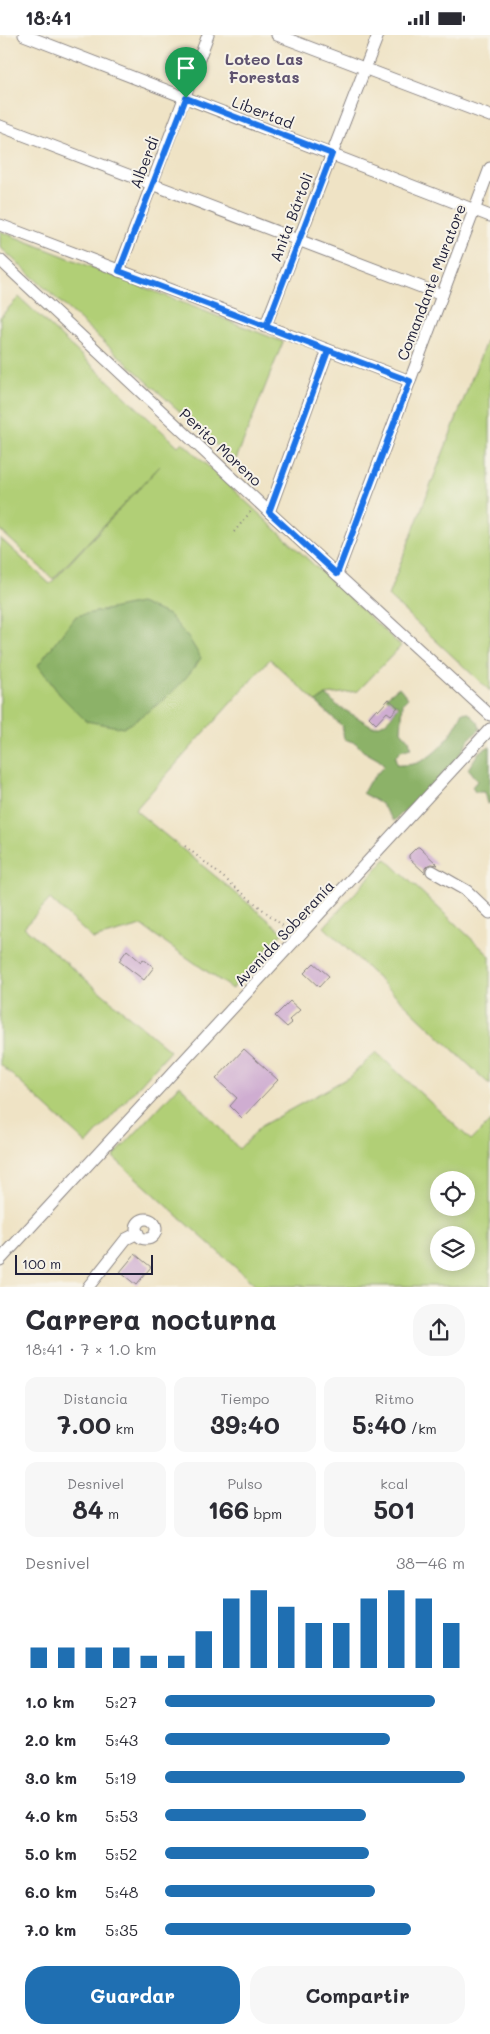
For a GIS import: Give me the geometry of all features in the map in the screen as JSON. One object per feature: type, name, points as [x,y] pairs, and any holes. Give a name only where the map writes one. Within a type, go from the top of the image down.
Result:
[{"type":"street","name":"Libertad","points":[[24,35],[490,216]]},
{"type":"street","name":"Alberdi","points":[[119,271],[208,35]]},
{"type":"street","points":[[277,35],[490,116]]},
{"type":"street","name":"Anita Bártoli","points":[[266,327],[378,35]]},
{"type":"street","points":[[0,126],[442,295]]},
{"type":"street","name":"Comandante Muratore","points":[[337,574],[490,168]]},
{"type":"street","points":[[0,225],[410,381]]},
{"type":"street","name":"Perito Moreno","points":[[0,260],[259,503],[490,715]]},
{"type":"street","points":[[269,512],[328,351]]},
{"type":"street","name":"Avenida Soberanía","points":[[0,1260],[299,939],[490,729]]},
{"type":"street","points":[[432,871],[467,891],[490,913]]},
{"type":"street","points":[[88,1287],[126,1239],[138,1233]]},
{"type":"path","points":[[234,531],[259,503]]},
{"type":"path","points":[[186,846],[299,939]]},
{"type":"green space","points":[[0,231],[283,342],[235,462],[0,247]]},
{"type":"green space","points":[[19,297],[178,446],[182,442],[401,646],[358,691],[326,695],[316,702],[270,659],[135,810],[283,932],[232,989],[142,926],[93,939],[50,899],[24,927],[170,1051],[87,1144],[0,1064],[0,538],[50,584],[160,466],[53,579],[0,530],[0,317]]},
{"type":"green space","points":[[490,331],[490,691],[388,596]]},
{"type":"green space","points":[[140,603],[169,615],[190,640],[201,658],[175,689],[146,713],[123,728],[86,721],[60,695],[38,665],[76,616]]},
{"type":"green space","points":[[399,687],[408,698],[403,703],[401,731],[409,740],[411,748],[401,751],[395,757],[397,765],[417,763],[432,754],[450,735],[463,712],[469,713],[478,722],[480,729],[469,739],[458,757],[434,783],[394,821],[381,804],[363,793],[369,782],[384,766],[379,760],[363,751],[356,743],[344,739],[342,726],[316,702],[326,695],[338,706],[372,726],[377,726],[388,720],[399,705],[391,703],[386,697]]},
{"type":"green space","points":[[490,746],[490,803],[487,804],[484,792],[475,792],[472,787],[477,781],[468,769],[479,752]]},
{"type":"green space","points":[[386,859],[490,956],[490,1085],[324,927]]},
{"type":"green space","points":[[376,1052],[471,1140],[490,1121],[490,1286],[256,1286],[113,1157],[180,1085],[239,1149],[261,1126],[351,1076]]},
{"type":"building","points":[[389,699],[398,707],[391,715],[387,712],[376,724],[369,717],[376,709],[378,711]]},
{"type":"building","points":[[417,847],[438,865],[428,865],[425,868],[425,873],[409,858],[409,855]]},
{"type":"building","points":[[127,950],[141,962],[143,959],[154,967],[144,980],[119,961]]},
{"type":"building","points":[[314,963],[329,976],[319,987],[304,973]]},
{"type":"building","points":[[290,1001],[300,1010],[289,1020],[292,1023],[287,1027],[275,1016]]},
{"type":"building","points":[[244,1049],[278,1080],[242,1118],[230,1106],[237,1098],[216,1079]]},
{"type":"building","points":[[135,1254],[151,1267],[136,1285],[120,1272]]},
{"type":"district","name":"Loteo Las Forestas","points":[[264,67]]},
{"type":"route","points":[[186,98],[119,271],[328,351],[410,381],[337,574],[269,512],[328,351],[266,327],[332,154],[186,98]]}]
